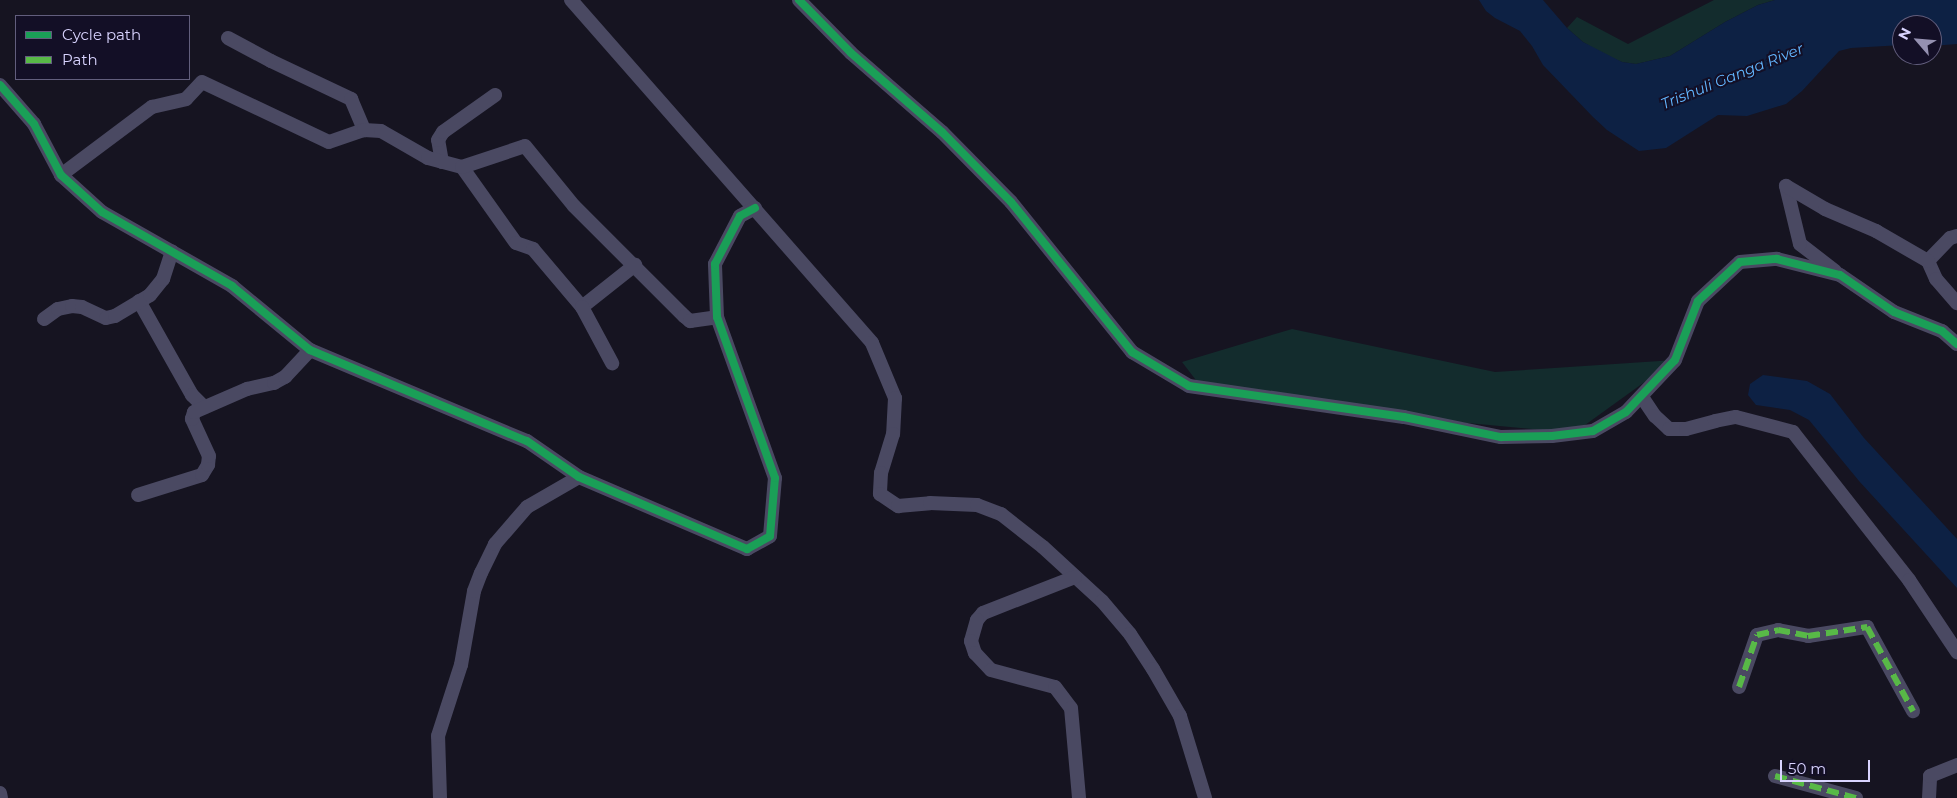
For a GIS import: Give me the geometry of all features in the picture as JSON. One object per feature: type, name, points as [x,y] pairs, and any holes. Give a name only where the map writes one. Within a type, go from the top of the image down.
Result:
[{"type":"street","points":[[570,0],[872,343],[895,398],[893,434],[881,473],[880,494],[898,506],[930,503],[977,504],[1001,514],[1043,546],[1102,601],[1130,634],[1153,668],[1180,716],[1205,798]]},
{"type":"street","points":[[799,0],[851,53],[942,132],[1011,202],[1132,352],[1189,386],[1404,417],[1500,437],[1593,432],[1626,412],[1642,398],[1675,360],[1698,301],[1740,262],[1777,259],[1840,274]]},
{"type":"street","points":[[228,38],[271,61],[351,99],[364,130]]},
{"type":"street","points":[[62,175],[152,107],[186,99],[202,82],[329,142],[364,130],[380,131],[428,158],[462,168],[525,146],[574,206],[690,321],[717,317]]},
{"type":"street","points":[[0,85],[34,124],[62,175],[102,212],[232,286],[310,350],[527,441],[579,477],[747,550],[770,536],[775,478],[717,317],[715,264],[740,216],[755,208]]},
{"type":"street","points":[[442,162],[438,140],[443,132],[495,95]]},
{"type":"street","points":[[462,168],[516,243],[533,249],[582,307],[612,363]]},
{"type":"street","points":[[1957,303],[1936,279],[1928,261],[1876,231],[1825,209],[1786,186],[1800,244],[1894,312],[1942,331],[1957,344]]},
{"type":"street","points":[[1928,261],[1950,238],[1957,236]]},
{"type":"street","points":[[44,319],[58,309],[72,306],[82,307],[106,318],[115,316],[150,295],[163,279],[172,252]]},
{"type":"street","points":[[582,307],[635,265]]},
{"type":"street","points":[[139,301],[192,394],[204,406]]},
{"type":"street","points":[[138,495],[202,475],[208,466],[209,456],[192,419],[194,412],[246,389],[274,383],[285,377],[310,350]]},
{"type":"street","points":[[1642,398],[1655,416],[1669,428],[1686,429],[1736,417],[1793,432],[1909,580],[1957,652]]},
{"type":"street","points":[[440,798],[438,736],[460,665],[474,591],[481,573],[494,544],[527,507],[579,477]]},
{"type":"street","points":[[1075,577],[983,613],[977,620],[971,641],[975,652],[991,670],[1055,687],[1071,708],[1079,798]]},
{"type":"street","points":[[1739,688],[1757,634],[1778,630],[1808,636],[1867,627],[1913,711]]},
{"type":"street","points":[[1929,798],[1930,776],[1957,765]]},
{"type":"street","points":[[1775,776],[1856,798]]},
{"type":"street","points":[[0,793],[2,798]]},
{"type":"green space","points":[[1714,0],[1775,0],[1758,5],[1725,22],[1670,56],[1636,64],[1622,62],[1605,55],[1583,42],[1567,28],[1577,17],[1628,44]]},
{"type":"green space","points":[[1292,329],[1495,372],[1675,360],[1574,433],[1404,417],[1202,388],[1182,362]]},
{"type":"water","name":"Trishuli Ganga River","points":[[1479,0],[1543,0],[1567,28],[1583,42],[1622,62],[1636,64],[1670,56],[1725,22],[1758,5],[1775,0],[1957,0],[1957,44],[1942,45],[1942,15],[1892,15],[1892,46],[1851,48],[1839,51],[1802,91],[1786,104],[1747,116],[1718,115],[1666,148],[1639,151],[1607,130],[1593,117],[1543,65],[1532,46],[1520,31],[1486,11]]},
{"type":"water","points":[[1763,375],[1807,381],[1830,394],[1864,438],[1957,539],[1957,588],[1859,481],[1809,420],[1790,410],[1756,405],[1748,395],[1750,384]]},
{"type":"marked path","points":[[1739,687],[1757,635],[1778,630],[1808,636],[1867,627],[1913,711]]},
{"type":"marked path","points":[[1775,776],[1856,798]]},
{"type":"cycle path","points":[[799,0],[851,53],[942,132],[1011,202],[1132,352],[1189,386],[1404,417],[1501,437],[1552,436],[1593,431],[1626,412],[1675,360],[1698,301],[1740,262],[1777,259],[1840,275],[1894,312],[1942,331],[1957,344]]},
{"type":"cycle path","points":[[0,85],[34,124],[61,175],[102,212],[232,286],[310,350],[527,441],[579,477],[747,549],[770,536],[775,478],[717,317],[715,264],[740,216],[755,208]]}]
